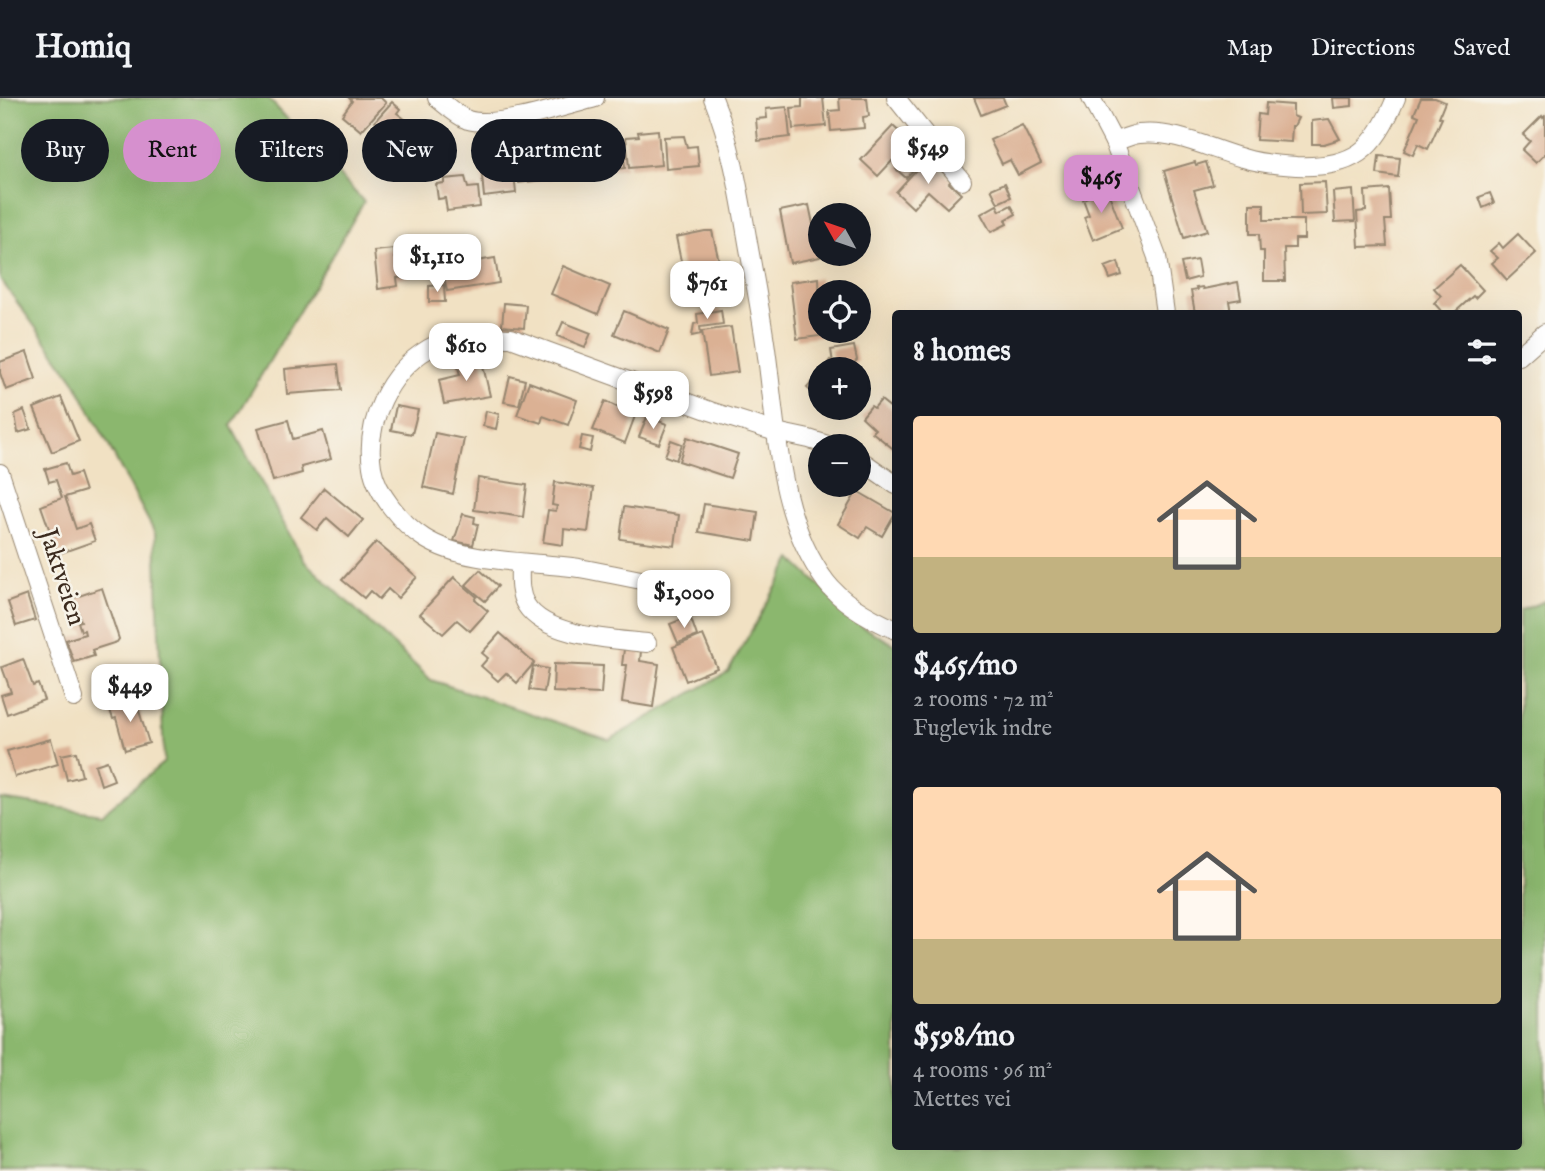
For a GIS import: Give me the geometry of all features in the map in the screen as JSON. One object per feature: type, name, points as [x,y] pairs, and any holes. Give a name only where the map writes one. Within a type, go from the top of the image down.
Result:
[{"type":"street","points":[[437,98],[465,119],[483,123],[595,98]]},
{"type":"street","points":[[713,98],[722,121],[737,181],[765,342],[776,432],[788,498],[802,541],[827,583],[845,601],[892,627]]},
{"type":"street","points":[[896,98],[962,181]]},
{"type":"street","points":[[1091,98],[1114,142],[1157,257],[1165,310]]},
{"type":"street","points":[[1114,142],[1137,134],[1155,134],[1196,143],[1245,159],[1290,166],[1324,167],[1349,160],[1370,144],[1387,121],[1396,98]]},
{"type":"street","points":[[1522,353],[1545,333]]},
{"type":"street","points":[[699,593],[577,568],[520,563],[453,551],[424,538],[403,520],[381,491],[372,468],[371,436],[381,404],[394,377],[429,348],[460,339],[510,338],[776,432],[808,439]]},
{"type":"street","points":[[871,467],[892,482]]},
{"type":"street","name":"Jaktveien","points":[[0,473],[75,698]]},
{"type":"street","points":[[520,563],[520,591],[536,618],[563,630],[647,643]]},
{"type":"green space","points":[[0,98],[268,98],[287,119],[235,119],[235,182],[346,182],[364,202],[231,426],[304,561],[431,680],[609,740],[728,672],[792,559],[864,628],[892,643],[892,1150],[1522,1150],[1522,610],[1545,601],[1545,1171],[0,1171],[0,799],[102,814],[164,762],[155,533],[74,380],[0,279]]},
{"type":"building","points":[[349,98],[381,98],[386,103],[372,119],[362,119],[361,131],[342,115],[352,101]]},
{"type":"building","points":[[802,98],[823,98],[826,126],[793,129],[791,108],[802,107]]},
{"type":"building","points":[[839,98],[867,98],[869,116],[863,117],[864,128],[831,131],[829,111],[840,110]]},
{"type":"building","points":[[974,98],[1003,98],[1006,105],[981,115]]},
{"type":"building","points":[[1333,98],[1352,98],[1352,106],[1334,108]]},
{"type":"building","points":[[1421,98],[1435,98],[1445,102],[1439,117],[1442,118],[1428,149],[1418,144],[1413,155],[1404,151],[1419,116],[1414,114]]},
{"type":"building","points":[[392,102],[400,109],[397,113],[405,119],[377,119]]},
{"type":"building","points":[[1266,103],[1293,105],[1293,116],[1298,118],[1292,126],[1291,142],[1256,140],[1258,114],[1265,115]]},
{"type":"building","points":[[787,107],[790,137],[758,141],[756,119],[767,118],[766,109]]},
{"type":"building","points":[[1545,116],[1545,154],[1536,163],[1522,150],[1530,141],[1523,135]]},
{"type":"building","points":[[1329,119],[1340,139],[1324,144],[1312,144],[1312,121]]},
{"type":"building","points":[[1022,125],[1041,163],[1018,175],[1010,160],[1002,164],[990,140]]},
{"type":"building","points":[[893,126],[918,149],[914,153],[922,160],[906,178],[896,169],[900,165],[894,159],[878,176],[861,160]]},
{"type":"building","points":[[658,130],[661,165],[629,168],[626,137],[639,136],[638,132]]},
{"type":"building","points":[[684,136],[687,147],[697,146],[699,166],[666,169],[664,137]]},
{"type":"building","points":[[1379,156],[1400,158],[1398,177],[1377,174]]},
{"type":"building","points":[[927,158],[952,180],[949,183],[961,194],[947,208],[928,191],[913,208],[896,192]]},
{"type":"building","points":[[1195,162],[1196,165],[1206,162],[1213,185],[1194,190],[1207,231],[1184,238],[1164,171]]},
{"type":"building","points":[[465,177],[468,188],[478,187],[480,207],[447,211],[445,198],[438,199],[436,184],[457,182],[457,178]]},
{"type":"building","points":[[483,182],[515,182],[516,193],[484,197]]},
{"type":"building","points":[[1325,182],[1327,214],[1301,215],[1300,183]]},
{"type":"building","points":[[1005,183],[1011,197],[998,203],[991,189]]},
{"type":"building","points":[[1107,189],[1122,228],[1093,240],[1084,217],[1089,215],[1083,199]]},
{"type":"building","points":[[1389,189],[1391,220],[1385,220],[1387,246],[1359,247],[1357,212],[1366,211],[1365,191]]},
{"type":"building","points":[[1353,190],[1355,221],[1335,222],[1333,192]]},
{"type":"building","points":[[1490,193],[1494,203],[1483,208],[1479,197]]},
{"type":"building","points":[[1250,204],[1264,204],[1264,220],[1304,220],[1304,239],[1295,239],[1295,248],[1284,248],[1285,281],[1264,281],[1264,251],[1260,251],[1259,234],[1250,234]]},
{"type":"building","points":[[808,205],[808,259],[790,263],[780,211]]},
{"type":"building","points":[[997,205],[1000,211],[1011,205],[1016,214],[1005,220],[1007,224],[991,232],[981,214]]},
{"type":"building","points":[[712,231],[719,261],[715,262],[719,279],[694,285],[691,270],[683,271],[676,237]]},
{"type":"building","points":[[1518,234],[1536,253],[1507,280],[1492,263],[1498,258],[1490,251],[1499,243],[1503,248]]},
{"type":"building","points":[[394,249],[395,258],[413,256],[415,276],[397,278],[398,286],[378,289],[374,251]]},
{"type":"building","points":[[495,258],[499,283],[447,291],[444,277],[450,276],[448,266]]},
{"type":"building","points":[[1197,260],[1200,277],[1185,281],[1181,263]]},
{"type":"building","points":[[1118,262],[1122,275],[1110,279],[1105,267]]},
{"type":"building","points":[[1460,265],[1483,290],[1457,310],[1440,310],[1434,303],[1441,296],[1434,288]]},
{"type":"building","points":[[563,266],[610,286],[598,314],[551,294]]},
{"type":"building","points":[[819,278],[808,280],[808,338],[797,339],[790,282]]},
{"type":"building","points":[[1238,282],[1241,299],[1229,301],[1230,310],[1194,310],[1191,291],[1202,287],[1203,289]]},
{"type":"building","points":[[444,285],[445,302],[429,302],[429,286]]},
{"type":"building","points":[[504,303],[526,305],[524,328],[502,326]]},
{"type":"building","points":[[721,310],[723,324],[700,327],[701,334],[692,336],[694,324],[698,323],[697,314]]},
{"type":"building","points":[[624,311],[669,330],[660,353],[614,334]]},
{"type":"building","points":[[563,322],[591,333],[585,347],[557,336]]},
{"type":"building","points":[[731,327],[738,372],[709,376],[702,331]]},
{"type":"building","points":[[854,346],[856,357],[832,357],[831,350]]},
{"type":"building","points":[[27,352],[36,379],[6,390],[0,373],[0,362]]},
{"type":"building","points":[[481,357],[490,396],[444,404],[439,380],[460,375],[457,363]]},
{"type":"building","points":[[338,364],[341,390],[287,394],[285,369]]},
{"type":"building","points":[[510,376],[525,380],[519,405],[504,402]]},
{"type":"building","points":[[529,382],[577,400],[568,425],[543,416],[541,423],[517,415]]},
{"type":"building","points":[[61,397],[79,441],[52,452],[34,408]]},
{"type":"building","points":[[881,400],[892,409],[892,448],[872,432],[875,429],[865,420],[871,420],[871,406],[874,408]]},
{"type":"building","points":[[605,401],[635,416],[625,443],[593,430]]},
{"type":"building","points":[[396,406],[418,410],[412,434],[391,430]]},
{"type":"building","points":[[24,410],[31,429],[18,433],[15,414]]},
{"type":"building","points":[[486,411],[499,414],[496,429],[483,426]]},
{"type":"building","points":[[647,417],[667,424],[659,444],[639,437]]},
{"type":"building","points":[[288,420],[293,439],[323,431],[331,459],[301,467],[302,473],[273,481],[258,428]]},
{"type":"building","points":[[435,433],[464,439],[453,494],[423,487]]},
{"type":"building","points":[[582,436],[593,438],[590,452],[579,449]]},
{"type":"building","points":[[687,437],[738,454],[730,478],[679,461]]},
{"type":"building","points":[[671,440],[682,444],[676,460],[665,456]]},
{"type":"building","points":[[66,463],[70,476],[79,473],[85,491],[65,497],[76,529],[89,524],[95,541],[58,554],[41,506],[62,498],[56,480],[49,482],[45,469]]},
{"type":"building","points":[[478,478],[527,485],[523,517],[474,510]]},
{"type":"building","points":[[555,482],[594,488],[588,532],[564,529],[563,545],[543,542],[548,510],[556,511],[557,506],[552,505]]},
{"type":"building","points":[[324,488],[363,520],[349,537],[327,518],[317,530],[301,517]]},
{"type":"building","points":[[854,497],[867,497],[892,511],[892,518],[882,536],[867,527],[860,538],[838,524]]},
{"type":"building","points":[[704,504],[758,512],[754,541],[699,532]]},
{"type":"building","points":[[624,507],[679,515],[675,546],[620,539]]},
{"type":"building","points":[[463,514],[475,517],[474,523],[478,524],[473,545],[454,541]]},
{"type":"building","points":[[376,542],[417,577],[398,598],[388,589],[379,599],[370,591],[364,598],[342,580]]},
{"type":"building","points":[[480,570],[498,586],[485,601],[466,585]]},
{"type":"building","points":[[454,577],[477,597],[475,600],[488,611],[470,631],[457,620],[443,634],[420,614]]},
{"type":"building","points":[[102,588],[119,639],[92,650],[94,656],[74,662],[66,640],[85,634],[78,622],[81,621],[73,598]]},
{"type":"building","points":[[27,595],[35,620],[16,626],[8,602]]},
{"type":"building","points":[[690,616],[697,636],[678,643],[670,624]]},
{"type":"building","points":[[500,633],[534,663],[517,683],[506,673],[498,681],[481,666],[488,658],[482,653]]},
{"type":"building","points":[[703,635],[717,668],[686,681],[673,647]]},
{"type":"building","points":[[624,649],[641,651],[640,661],[659,664],[653,707],[622,702],[627,665],[622,665]]},
{"type":"building","points":[[23,659],[33,686],[38,684],[44,700],[7,714],[1,695],[11,692],[2,667]]},
{"type":"building","points":[[554,664],[603,666],[601,694],[553,692]]},
{"type":"building","points":[[533,666],[548,669],[544,692],[529,690]]},
{"type":"building","points":[[135,698],[149,743],[125,750],[116,718],[113,719],[110,710],[113,709],[111,706]]},
{"type":"building","points":[[51,739],[58,764],[15,777],[7,751]]},
{"type":"building","points":[[76,752],[82,776],[67,780],[61,755]]},
{"type":"building","points":[[107,761],[114,780],[101,785],[95,765]]}]
